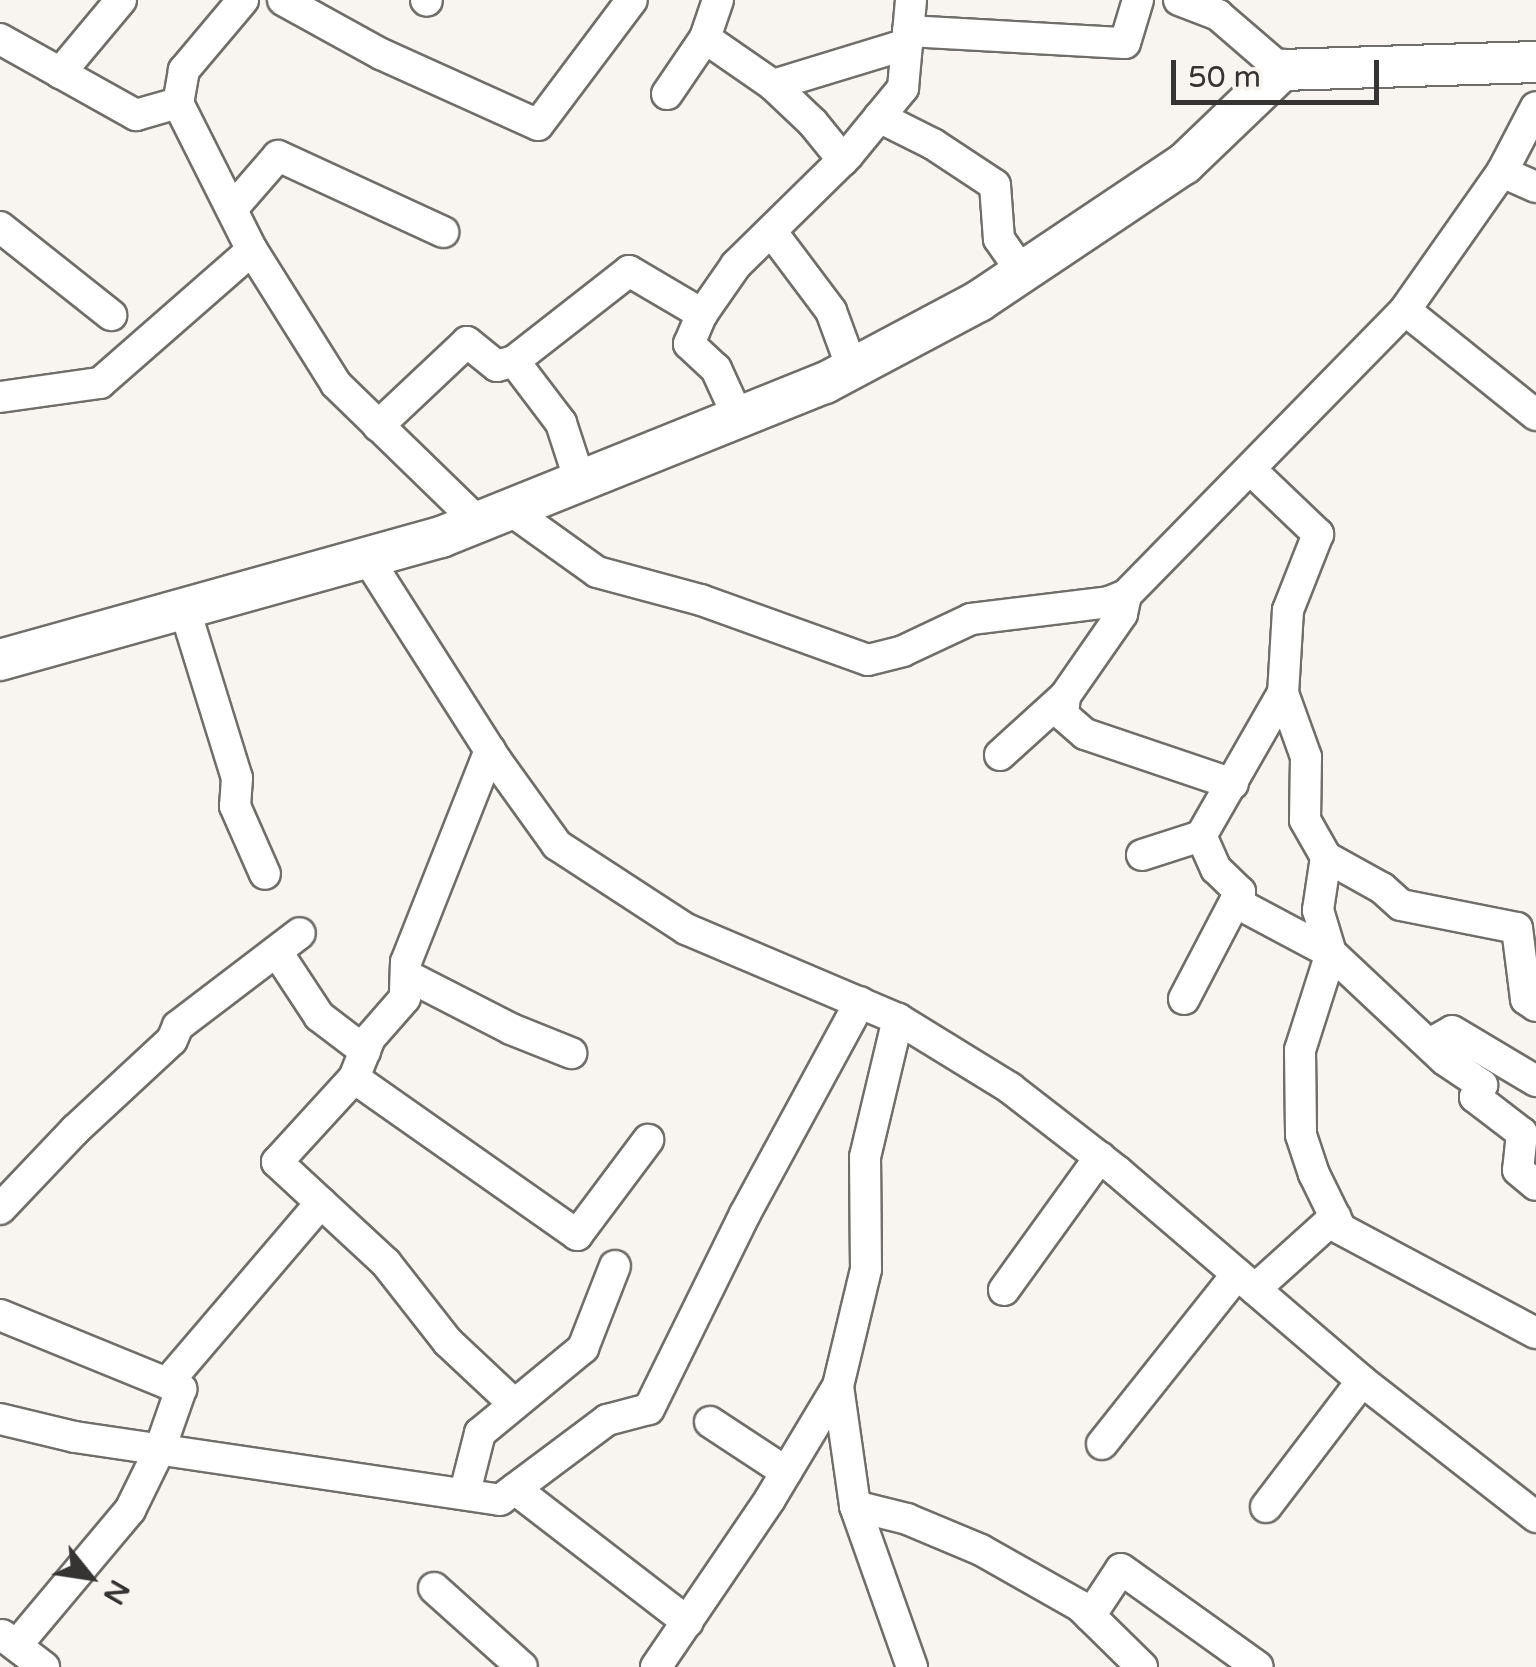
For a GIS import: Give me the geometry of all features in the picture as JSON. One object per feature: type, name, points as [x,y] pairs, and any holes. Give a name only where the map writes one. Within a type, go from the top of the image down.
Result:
[{"type":"main road","points":[[0,660],[441,537],[852,368],[1022,272],[1184,164],[1282,70],[1536,62]]},
{"type":"street","points":[[60,73],[120,0]]},
{"type":"street","points":[[244,0],[184,70],[178,103],[252,250],[336,384],[378,426],[494,516],[598,572],[700,600],[868,660],[903,651],[971,619],[1109,602],[1126,595],[1405,310],[1502,172],[1536,107]]},
{"type":"street","points":[[284,0],[381,54],[538,125],[632,0]]},
{"type":"street","points":[[667,94],[706,38],[718,0]]},
{"type":"street","points":[[738,417],[716,369],[689,344],[702,314],[736,265],[843,160],[903,88],[911,0]]},
{"type":"street","points":[[773,85],[908,37],[1125,43],[1138,0]]},
{"type":"street","points":[[1180,0],[1218,16],[1282,70]]},
{"type":"street","points":[[706,38],[773,85],[813,123],[843,160]]},
{"type":"street","points":[[4,49],[60,73],[136,115],[178,103]]},
{"type":"street","points":[[879,117],[934,144],[995,185],[1000,239],[1022,272]]},
{"type":"street","points":[[232,209],[278,156],[442,232]]},
{"type":"street","points":[[1502,172],[1536,187]]},
{"type":"street","points":[[0,227],[112,316]]},
{"type":"street","points":[[771,231],[831,311],[852,368]]},
{"type":"street","points":[[0,397],[100,384],[252,250]]},
{"type":"street","points":[[378,426],[467,342],[497,366],[514,361],[630,271],[702,314]]},
{"type":"street","points":[[1405,310],[1536,414]]},
{"type":"street","points":[[514,361],[561,423],[580,481]]},
{"type":"street","points":[[1251,470],[1318,534],[1288,610],[1284,693],[1306,757],[1305,820],[1326,858],[1382,888],[1402,905],[1527,926],[1526,998],[1536,1006]]},
{"type":"street","points":[[366,556],[490,750],[557,845],[686,929],[898,1018],[1010,1088],[1100,1157],[1362,1381],[1536,1517]]},
{"type":"street","points":[[1000,755],[1064,696],[1122,614],[1126,595]]},
{"type":"street","points":[[184,608],[236,778],[234,806],[265,874]]},
{"type":"street","points":[[1142,854],[1201,836],[1284,693]]},
{"type":"street","points":[[1064,696],[1064,715],[1085,734],[1234,784]]},
{"type":"street","points":[[490,750],[406,962],[405,998],[370,1038],[359,1064],[277,1162],[386,1264],[448,1342],[513,1403]]},
{"type":"street","points":[[1184,1000],[1240,892],[1216,868],[1201,836]]},
{"type":"street","points":[[1326,858],[1318,910],[1331,953],[1300,1050],[1301,1135],[1335,1217],[1341,1229],[1536,1332]]},
{"type":"street","points":[[1235,902],[1331,953],[1428,1044],[1482,1085],[1475,1098],[1522,1133],[1518,1170],[1536,1185]]},
{"type":"street","points":[[0,1209],[75,1130],[172,1040],[178,1026],[288,943],[319,1016],[359,1064],[577,1235],[648,1140]]},
{"type":"street","points":[[406,975],[510,1029],[571,1053]]},
{"type":"street","points":[[0,1418],[74,1437],[500,1500],[607,1420],[649,1409],[744,1214],[860,1002]]},
{"type":"street","points":[[656,1667],[786,1472],[838,1386],[866,1269],[865,1157],[898,1018]]},
{"type":"street","points":[[1428,1044],[1452,1031],[1536,1081]]},
{"type":"street","points":[[1004,1290],[1100,1157]]},
{"type":"street","points":[[168,1384],[321,1203]]},
{"type":"street","points":[[1102,1444],[1246,1281],[1335,1217]]},
{"type":"street","points":[[465,1492],[480,1432],[583,1348],[615,1266]]},
{"type":"street","points":[[0,1315],[181,1389],[160,1449],[130,1510],[8,1640],[44,1667]]},
{"type":"street","points":[[1266,1508],[1362,1381]]},
{"type":"street","points":[[838,1386],[855,1506],[912,1667]]},
{"type":"street","points":[[710,1422],[786,1472]]},
{"type":"street","points":[[515,1489],[688,1622]]},
{"type":"street","points":[[855,1506],[907,1519],[981,1550],[1090,1616],[1142,1667]]},
{"type":"street","points":[[1090,1616],[1121,1568],[1258,1667]]},
{"type":"street","points":[[434,1588],[522,1667]]}]
